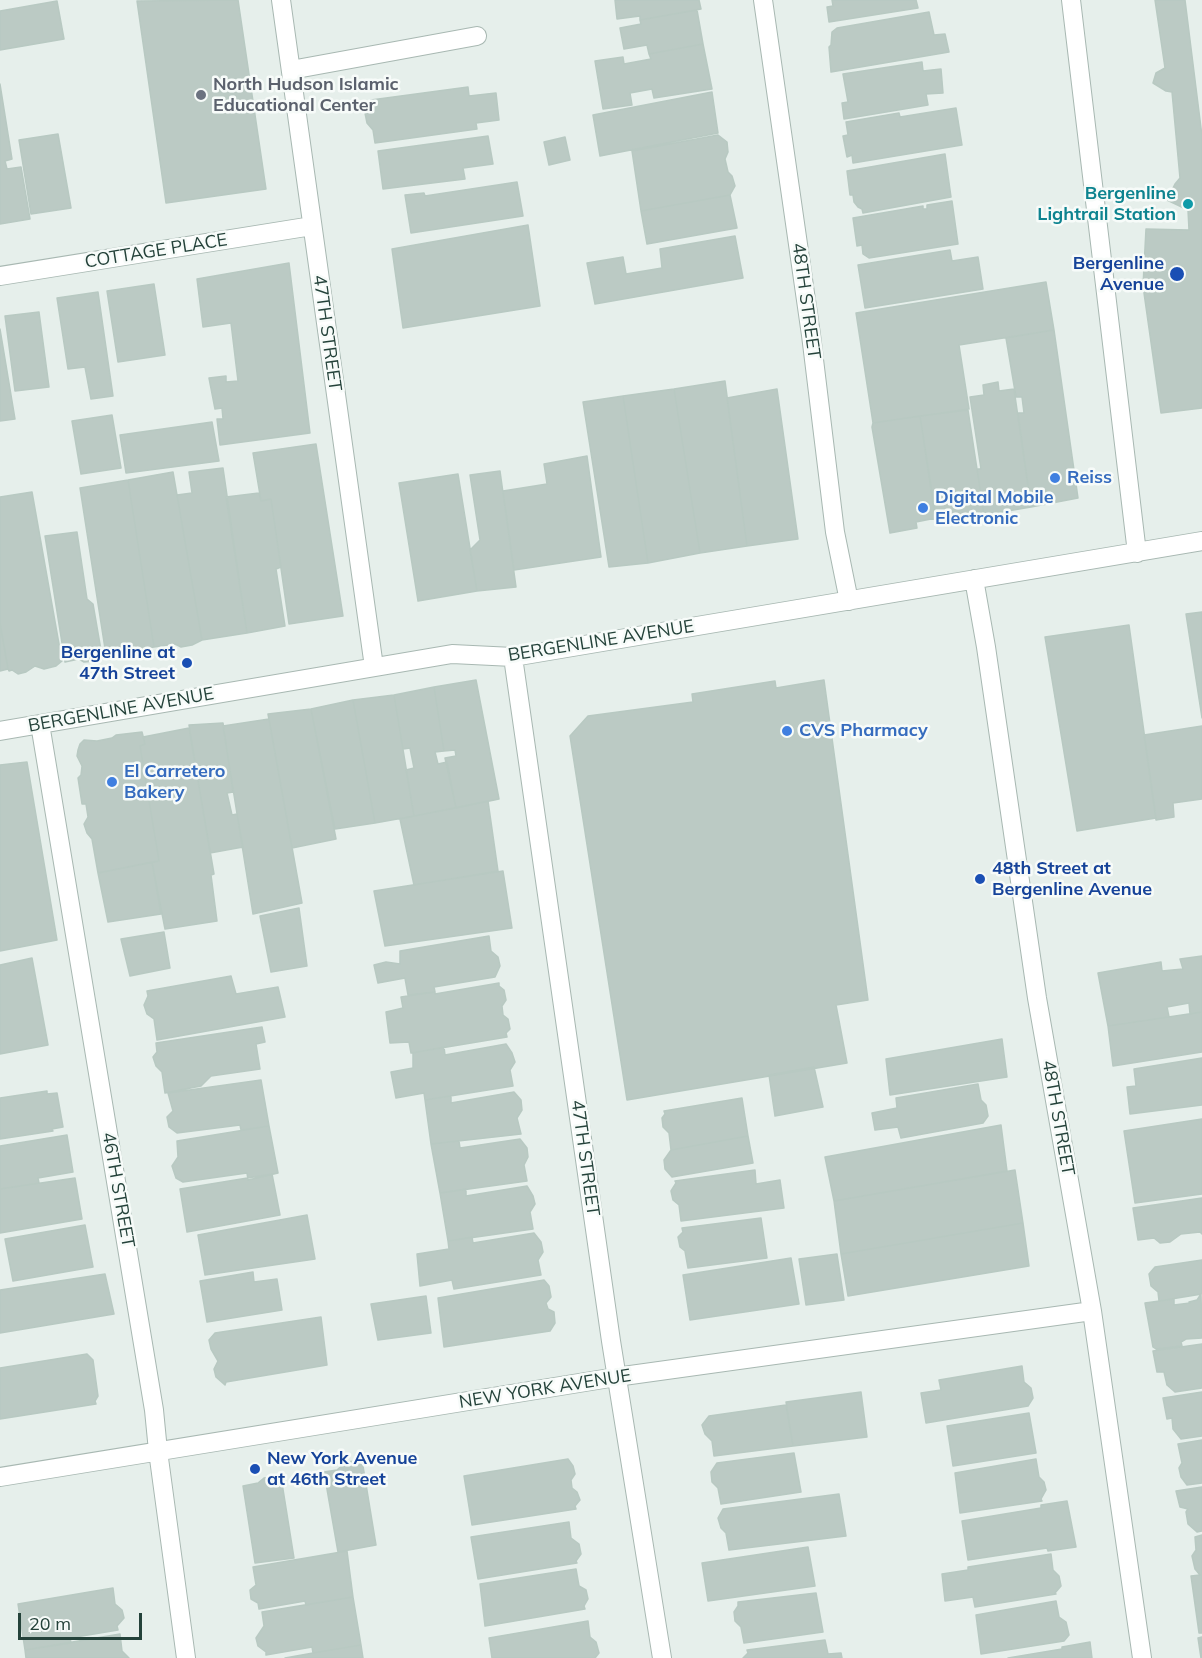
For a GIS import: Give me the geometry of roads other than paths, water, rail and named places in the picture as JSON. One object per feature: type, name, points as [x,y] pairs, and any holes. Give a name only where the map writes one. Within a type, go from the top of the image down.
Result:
[{"type":"street","name":"47TH STREET","points":[[281,0],[374,667]]},
{"type":"street","name":"48TH STREET","points":[[763,0],[811,335],[835,532],[849,601]]},
{"type":"street","points":[[1071,0],[1137,553]]},
{"type":"street","points":[[291,70],[477,36]]},
{"type":"street","name":"COTTAGE PLACE","points":[[0,276],[312,226]]},
{"type":"street","name":"BERGENLINE AVENUE","points":[[0,731],[452,654],[513,657],[1202,541]]},
{"type":"street","name":"48TH STREET","points":[[974,579],[988,658],[1037,998],[1092,1311],[1142,1658]]},
{"type":"street","name":"47TH STREET","points":[[513,657],[616,1377],[662,1658]]},
{"type":"street","name":"46TH STREET","points":[[40,724],[154,1410],[186,1658]]},
{"type":"street","name":"NEW YORK AVENUE","points":[[0,1478],[616,1377],[1092,1311]]},
{"type":"place","name":"North Hudson Islamic Educational Center","points":[[201,95]]},
{"type":"place","name":"Bergenline Lightrail Station","points":[[1188,204]]},
{"type":"place","name":"Bergenline Avenue","points":[[1177,274]]},
{"type":"place","name":"Reiss","points":[[1055,478]]},
{"type":"place","name":"Digital Mobile Electronic","points":[[923,508]]},
{"type":"place","name":"Bergenline at 47th Street","points":[[187,663]]},
{"type":"place","name":"CVS Pharmacy","points":[[787,731]]},
{"type":"place","name":"El Carretero Bakery","points":[[112,782]]},
{"type":"place","name":"48th Street at Bergenline Avenue","points":[[980,879]]},
{"type":"place","name":"New York Avenue at 46th Street","points":[[255,1469]]}]
